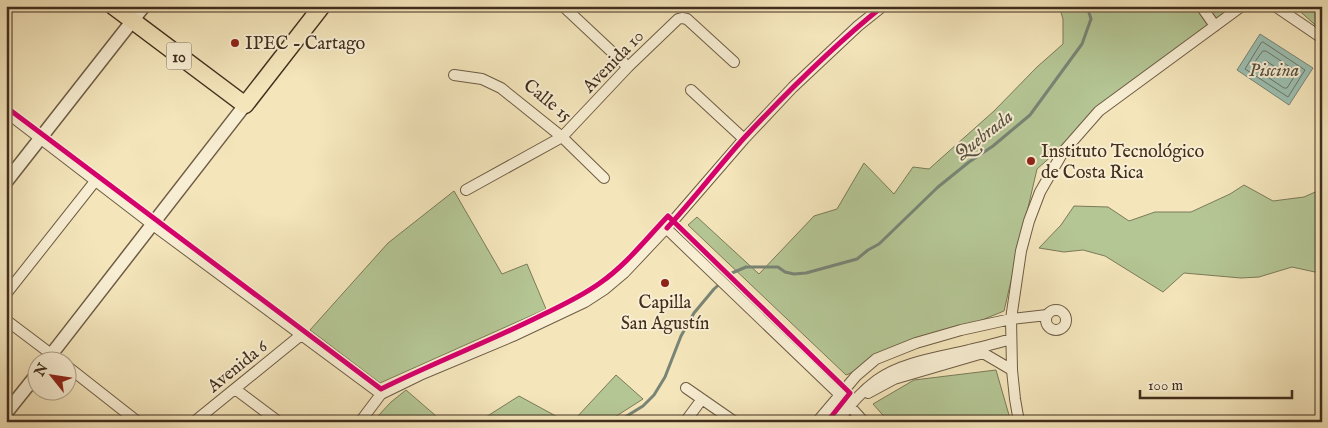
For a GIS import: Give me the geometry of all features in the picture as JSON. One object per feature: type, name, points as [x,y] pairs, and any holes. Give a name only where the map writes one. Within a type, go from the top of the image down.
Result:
[{"type":"main road","name":"10","points":[[113,6],[245,105]]},
{"type":"main road","points":[[245,105],[322,6]]},
{"type":"street","points":[[6,182],[144,6]]},
{"type":"street","points":[[563,6],[628,67]]},
{"type":"street","points":[[360,422],[381,394],[420,375],[513,336],[585,302],[605,289],[666,228],[744,139],[793,88],[858,26],[883,6]]},
{"type":"street","points":[[1202,6],[1215,26]]},
{"type":"street","points":[[1019,422],[1012,370],[1011,319],[1016,279],[1028,220],[1040,192],[1064,152],[1098,111],[1242,6]]},
{"type":"street","points":[[1275,6],[1322,38]]},
{"type":"street","name":"Avenida 10","points":[[466,190],[562,137],[628,67],[678,19],[687,19],[734,62]]},
{"type":"street","name":"Calle 15","points":[[454,75],[482,79],[496,85],[562,137],[604,178]]},
{"type":"street","points":[[691,90],[744,139]]},
{"type":"street","points":[[60,350],[245,105]]},
{"type":"street","points":[[6,112],[153,225],[381,394]]},
{"type":"street","points":[[6,294],[96,180]]},
{"type":"street","points":[[666,228],[839,394],[864,422]]},
{"type":"street","points":[[817,422],[839,394],[876,359],[916,343],[1011,319],[1047,315]]},
{"type":"street","points":[[6,320],[42,350]]},
{"type":"street","name":"Avenida 6","points":[[194,422],[301,335]]},
{"type":"street","points":[[837,422],[876,380],[890,372],[921,361],[1011,339]]},
{"type":"street","points":[[859,398],[894,379],[983,353],[1012,370]]},
{"type":"street","points":[[78,375],[138,422]]},
{"type":"street","points":[[6,413],[28,386]]},
{"type":"street","points":[[686,388],[736,422]]},
{"type":"street","points":[[235,389],[279,422]]},
{"type":"street","points":[[685,422],[702,399]]},
{"type":"green space","points":[[1059,6],[1236,6],[1117,98],[1037,169],[1004,311],[846,375],[688,225],[697,217],[759,274],[814,216],[837,209],[864,163],[894,194],[913,167],[929,169],[994,111],[1037,67],[1063,44],[1063,19]]},
{"type":"green space","points":[[1294,6],[1322,6],[1322,31]]},
{"type":"green space","points":[[1244,185],[1273,201],[1304,197],[1322,189],[1322,270],[1315,272],[1292,267],[1259,277],[1241,278],[1184,273],[1163,292],[1105,256],[1083,250],[1064,252],[1039,248],[1061,225],[1074,206],[1108,207],[1129,221],[1155,212],[1191,212],[1230,194]]},
{"type":"green space","points":[[454,191],[502,274],[527,264],[546,309],[380,383],[310,330],[388,243]]},
{"type":"green space","points":[[996,370],[1011,422],[889,422],[873,404],[914,380]]},
{"type":"green space","points":[[616,375],[643,399],[607,422],[478,422],[519,396],[565,421],[576,418]]},
{"type":"green space","points":[[406,390],[443,422],[387,422],[378,416]]},
{"type":"water","name":"Piscina","points":[[1260,34],[1313,68],[1289,105],[1237,70]]},
{"type":"waterway","name":"Quebrada","points":[[617,422],[643,406],[654,395],[665,377],[681,336],[694,313],[714,289],[732,273],[746,267],[778,267],[785,272],[794,274],[806,273],[857,259],[879,244],[938,187],[969,162],[993,146],[1030,115],[1082,44],[1091,19],[1087,6]]},
{"type":"cycle path","points":[[667,228],[744,138],[777,103],[811,69],[883,6]]},
{"type":"cycle path","points":[[6,107],[381,389],[520,326],[586,292],[618,268],[668,216],[850,393],[827,422]]},
{"type":"place","name":"IPEC - Cartago","points":[[235,43]]},
{"type":"place","name":"Instituto Tecnológico de Costa Rica","points":[[1031,161]]},
{"type":"place","name":"Capilla San Agustín","points":[[665,283]]}]
